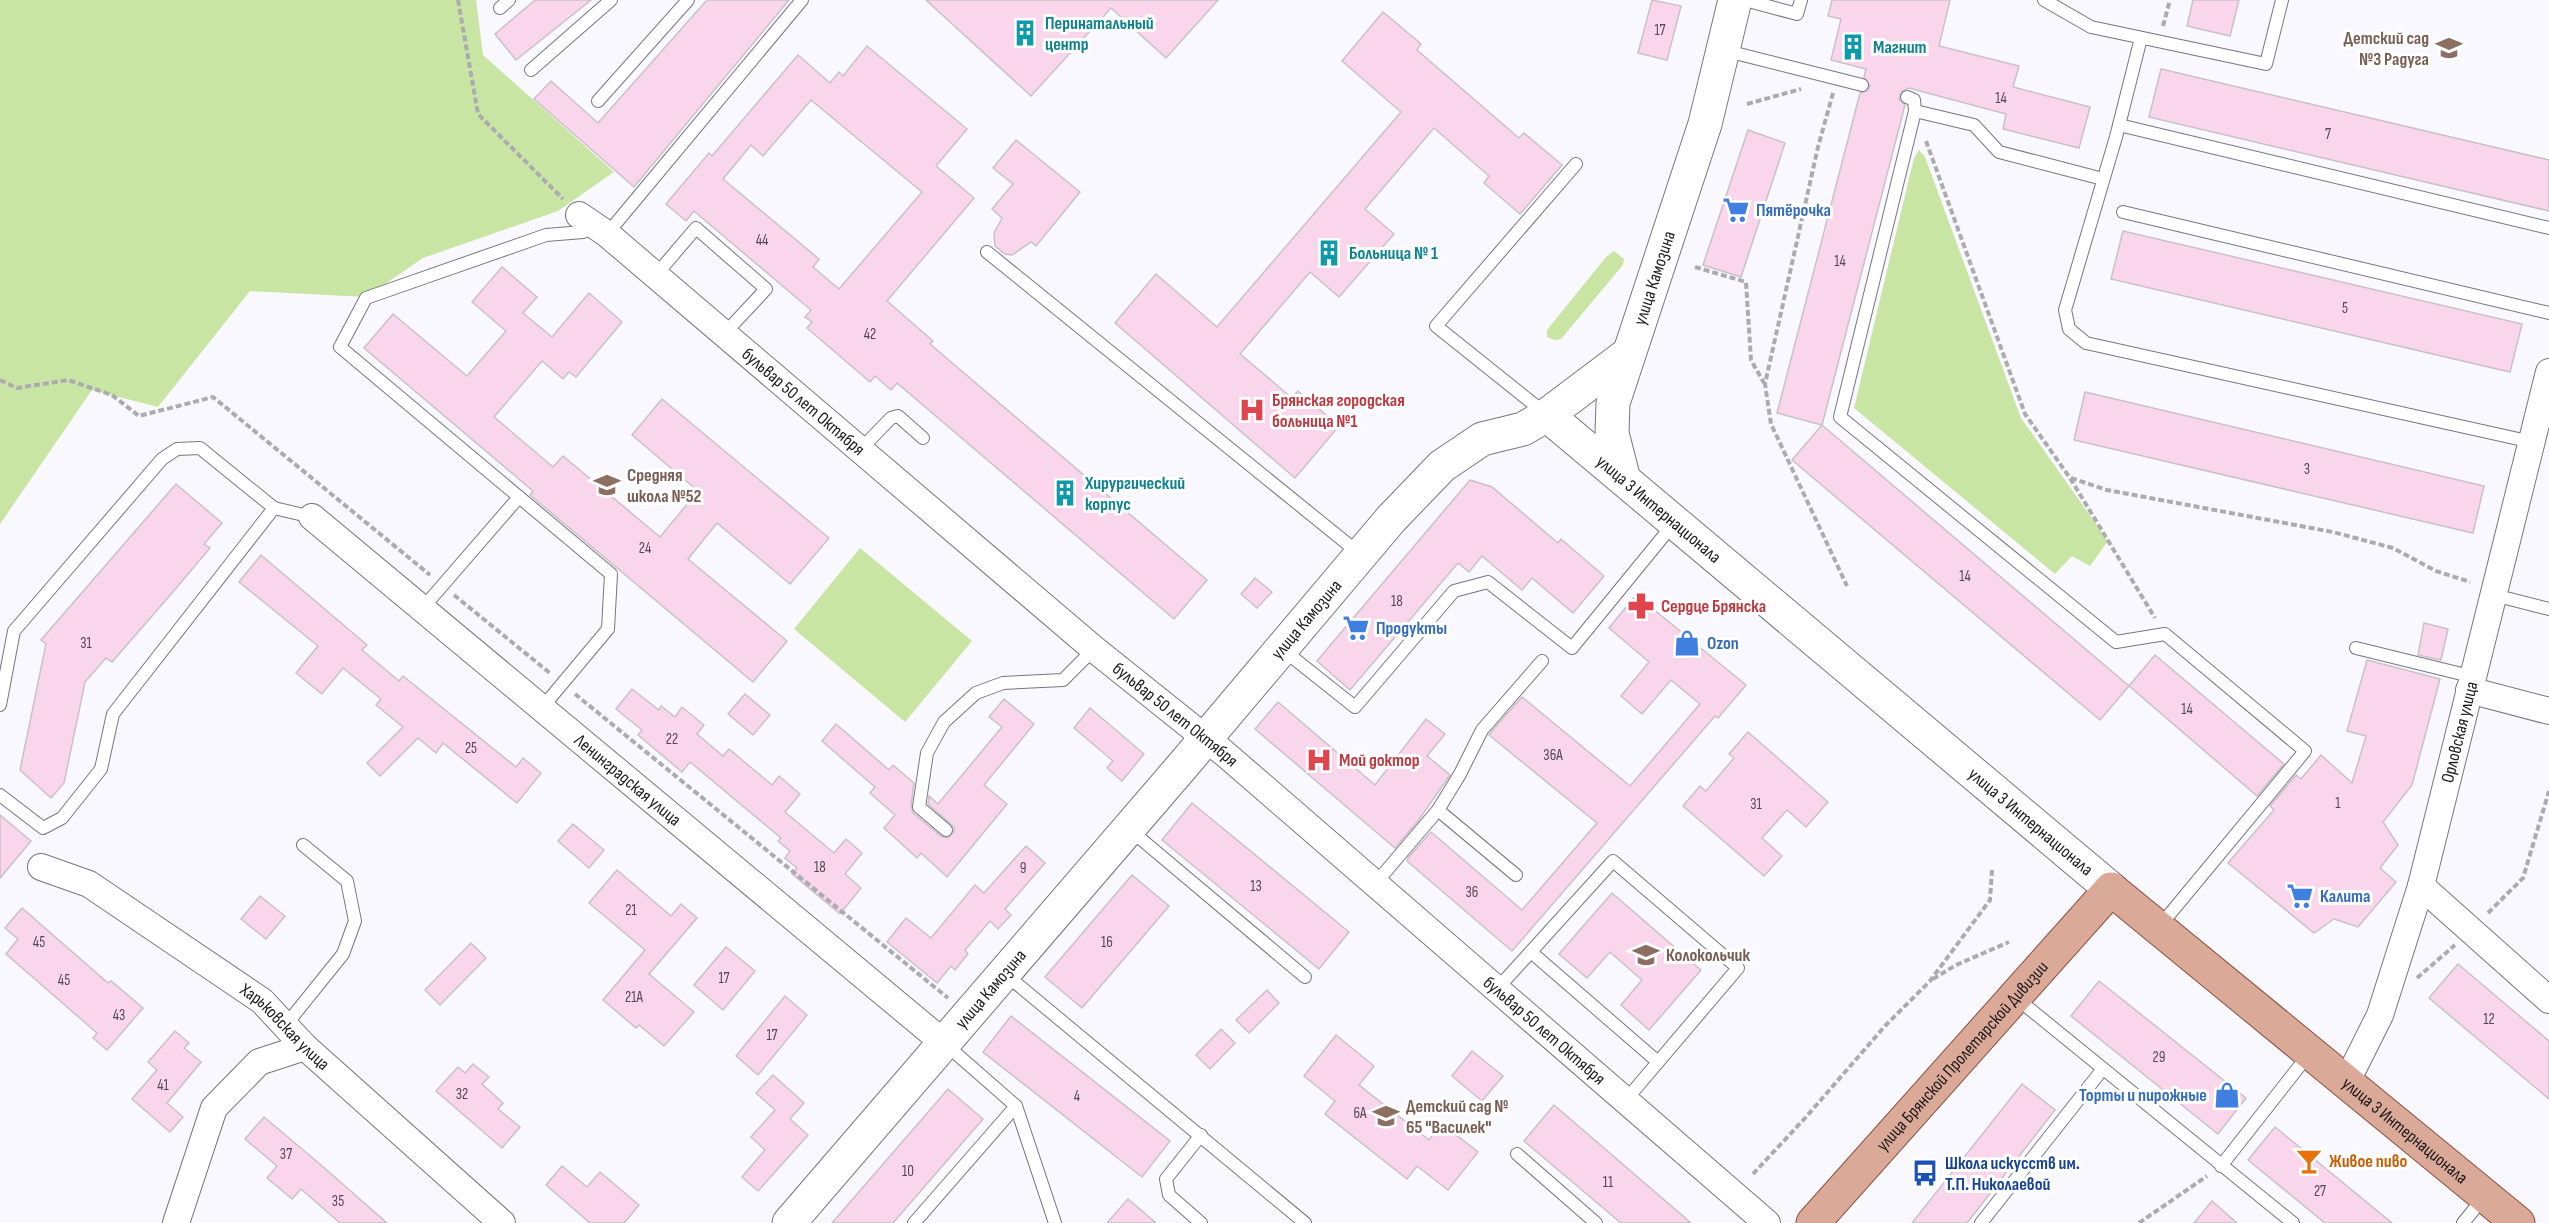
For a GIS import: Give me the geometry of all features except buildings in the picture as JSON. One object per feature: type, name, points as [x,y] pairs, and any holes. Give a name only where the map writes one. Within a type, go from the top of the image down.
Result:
[{"type":"main road","name":"улица 3 Интернационала","points":[[2111,889],[2517,1223]]},
{"type":"main road","name":"улица Брянской Пролетарской Дивизии","points":[[1813,1223],[2111,889]]},
{"type":"street","name":"улица Камозина","points":[[789,1223],[1391,519],[1442,466],[1482,439],[1523,429],[1547,415],[1628,354],[1705,124],[1735,0]]},
{"type":"street","name":"бульвар 50 лет Октября","points":[[594,226],[1094,650],[1205,739],[1767,1223]]},
{"type":"street","points":[[1623,476],[1612,433],[1613,403],[1628,354]]},
{"type":"street","name":"Орловская улица","points":[[2346,1083],[2380,1015],[2421,886],[2549,372]]},
{"type":"street","name":"улица 3 Интернационала","points":[[1547,415],[1623,476],[2111,889]]},
{"type":"street","name":"Ленинградская улица","points":[[312,517],[944,1043]]},
{"type":"street","points":[[2471,683],[2549,711]]},
{"type":"street","name":"Харьковская улица","points":[[41,867],[89,884],[262,1001],[304,1047],[502,1223]]},
{"type":"street","points":[[2421,886],[2549,999]]},
{"type":"street","points":[[176,1223],[214,1108],[258,1062],[304,1047]]},
{"type":"lane","points":[[531,70],[612,0]]},
{"type":"lane","points":[[598,101],[688,0]]},
{"type":"lane","points":[[541,709],[608,629],[611,574],[340,347],[366,298],[546,235],[583,232],[594,226],[802,0]]},
{"type":"lane","points":[[1745,0],[1797,14],[1801,0]]},
{"type":"lane","points":[[2044,0],[2091,27],[2266,64],[2282,0]]},
{"type":"lane","points":[[2141,38],[2120,125],[2065,310],[2069,329],[2086,343],[2532,442]]},
{"type":"lane","points":[[1722,50],[1862,85]]},
{"type":"lane","points":[[1907,98],[1914,100],[1915,111],[1840,417],[2116,642],[2165,634],[2306,751],[2158,928]]},
{"type":"lane","points":[[1915,111],[1974,125],[1999,152],[2103,179]]},
{"type":"lane","points":[[2120,125],[2549,228]]},
{"type":"lane","points":[[1547,415],[1436,326],[1576,164]]},
{"type":"lane","points":[[2123,212],[2549,313]]},
{"type":"lane","points":[[655,276],[696,228],[766,289],[724,334]]},
{"type":"lane","points":[[987,252],[1361,555]]},
{"type":"lane","points":[[860,450],[891,418],[898,416],[924,438]]},
{"type":"lane","points":[[0,705],[14,631],[162,459],[177,449],[200,448],[274,508],[312,517]]},
{"type":"lane","points":[[422,609],[519,497]]},
{"type":"lane","points":[[0,795],[43,828],[62,818],[101,769],[113,714],[274,508]]},
{"type":"lane","points":[[1281,649],[1354,707],[1454,591],[1488,582],[1572,648],[1676,522]]},
{"type":"lane","points":[[2494,595],[2549,609]]},
{"type":"lane","points":[[2356,648],[2471,683]]},
{"type":"lane","points":[[946,830],[919,807],[927,753],[944,722],[976,693],[1003,683],[1063,680],[1094,650]]},
{"type":"lane","points":[[1375,884],[1438,810],[1461,774],[1482,730],[1542,660]]},
{"type":"lane","points":[[1438,810],[1516,875]]},
{"type":"lane","points":[[1128,828],[1305,977]]},
{"type":"lane","points":[[285,1026],[343,954],[355,921],[347,881],[303,845]]},
{"type":"lane","points":[[1497,989],[1613,861],[1738,968],[1625,1101]]},
{"type":"lane","points":[[1531,952],[1658,1062]]},
{"type":"lane","points":[[1004,973],[1305,1223]]},
{"type":"lane","points":[[2014,997],[2293,1223]]},
{"type":"lane","points":[[944,1043],[1016,1106],[1055,1223]]},
{"type":"lane","points":[[2222,1166],[2309,1054]]},
{"type":"lane","points":[[1980,1223],[2102,1070]]},
{"type":"lane","points":[[914,1223],[1016,1106]]},
{"type":"lane","points":[[1201,1135],[1166,1179],[1169,1195],[1201,1223]]},
{"type":"lane","points":[[1517,1154],[1596,1223]]},
{"type":"lane","points":[[2463,1223],[2485,1196]]},
{"type":"path","points":[[458,0],[478,114],[594,226]]},
{"type":"path","points":[[2160,42],[2170,0]]},
{"type":"path","points":[[1747,104],[1837,78]]},
{"type":"path","points":[[1837,78],[1818,147],[1765,384],[1771,424],[1847,586]]},
{"type":"path","points":[[1915,111],[2025,414],[2070,478],[2165,634]]},
{"type":"path","points":[[1695,267],[1746,282],[1751,360],[1765,384]]},
{"type":"path","points":[[0,380],[17,388],[68,380],[112,395],[139,416],[213,397],[970,1014]]},
{"type":"path","points":[[2070,478],[2107,490],[2333,532],[2393,548],[2436,571],[2470,582]]},
{"type":"path","points":[[1753,1174],[1885,1026],[1930,981],[1990,900],[1992,870]]},
{"type":"path","points":[[1930,981],[1956,966],[2009,942]]},
{"type":"path","points":[[2139,1223],[2222,1166]]},
{"type":"green space","points":[[0,0],[476,0],[483,55],[614,172],[558,211],[423,258],[366,297],[250,291],[158,407],[92,390],[0,524]]},
{"type":"green space","points":[[1919,150],[1925,157],[2021,418],[2108,541],[2090,566],[2072,556],[2055,574],[1854,408],[1914,158]]},
{"type":"green space","points":[[1614,251],[1624,259],[1623,265],[1561,339],[1555,340],[1547,337],[1547,330],[1606,257]]},
{"type":"green space","points":[[860,548],[972,641],[905,722],[794,629]]},
{"type":"place","name":"Перинатальный центр","points":[[1025,33]]},
{"type":"place","name":"Магнит","points":[[1853,47]]},
{"type":"place","name":"Детский сад №3 Радуга","points":[[2449,48]]},
{"type":"place","name":"Пятёрочка","points":[[1736,210]]},
{"type":"place","name":"Больница № 1","points":[[1329,253]]},
{"type":"place","name":"Брянская городская больница №1","points":[[1252,410]]},
{"type":"place","name":"Средняя школа №52","points":[[607,485]]},
{"type":"place","name":"Хирургический корпус","points":[[1065,493]]},
{"type":"place","name":"Сердце Брянска","points":[[1641,606]]},
{"type":"place","name":"Продукты","points":[[1356,628]]},
{"type":"place","name":"Ozon","points":[[1687,643]]},
{"type":"place","name":"Мой доктор","points":[[1319,760]]},
{"type":"place","name":"Калита","points":[[2300,896]]},
{"type":"place","name":"Колокольчик","points":[[1646,955]]},
{"type":"place","name":"Торты и пирожные","points":[[2227,1095]]},
{"type":"place","name":"Детский сад № 65 \"Василек\"","points":[[1386,1116]]},
{"type":"place","name":"Живое пиво","points":[[2309,1161]]},
{"type":"place","name":"Школа искусств им. Т.П. Николаевой","points":[[1925,1173]]}]
